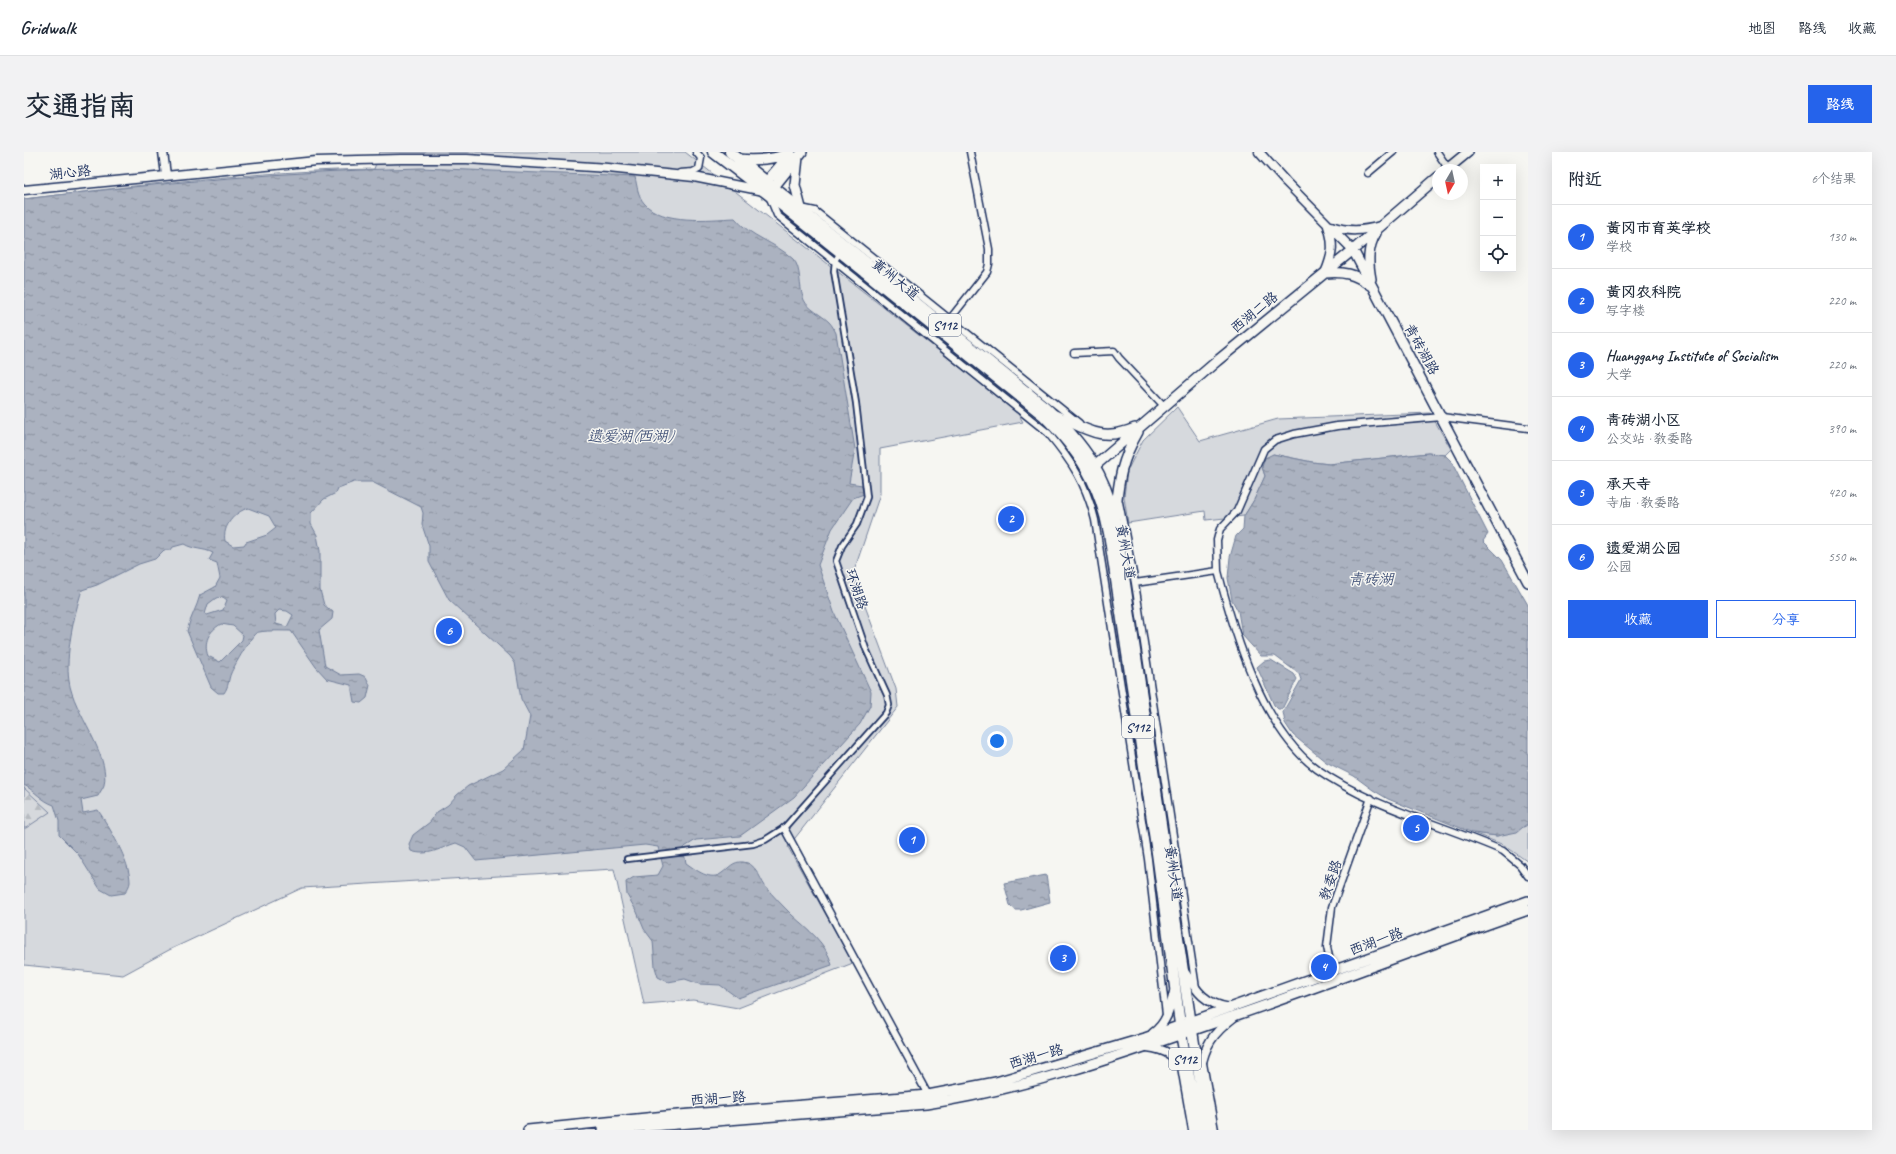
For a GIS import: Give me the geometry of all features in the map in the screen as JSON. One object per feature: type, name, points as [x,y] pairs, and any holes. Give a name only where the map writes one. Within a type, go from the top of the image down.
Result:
[{"type":"main road","name":"黄州大道","points":[[713,152],[801,208],[842,248],[1052,413],[1071,433],[1108,495],[1115,520],[1191,1027],[1208,1130]]},
{"type":"main road","name":"黄州大道","points":[[730,152],[738,156],[769,188],[1043,415],[1092,468],[1109,533],[1181,1031],[1188,1077],[1199,1130]]},
{"type":"main road","points":[[1453,164],[1468,152]]},
{"type":"main road","points":[[738,156],[764,160],[796,153]]},
{"type":"main road","points":[[769,188],[796,153]]},
{"type":"main road","points":[[796,153],[796,185],[801,208]]},
{"type":"main road","name":"西湖二路","points":[[1092,468],[1267,318],[1353,250],[1432,182]]},
{"type":"main road","points":[[1373,288],[1369,253],[1371,240],[1380,226]]},
{"type":"main road","name":"青砖湖路","points":[[1353,250],[1442,416],[1528,582]]},
{"type":"main road","points":[[1325,272],[1347,272],[1359,277],[1373,288]]},
{"type":"main road","points":[[1052,413],[1084,428],[1110,436],[1123,433],[1143,424]]},
{"type":"main road","points":[[1115,520],[1121,469],[1126,454],[1143,424]]},
{"type":"main road","name":"西湖一路","points":[[1233,1012],[1332,972],[1528,901]]},
{"type":"main road","name":"西湖一路","points":[[603,1130],[926,1104],[958,1099],[1034,1082],[1528,910]]},
{"type":"main road","name":"西湖一路","points":[[528,1130],[666,1116],[928,1095],[1024,1074],[1146,1043]]},
{"type":"street","points":[[163,152],[166,175]]},
{"type":"street","points":[[670,174],[697,170],[701,161],[696,152]]},
{"type":"street","points":[[950,319],[987,272],[989,264],[989,249],[970,152]]},
{"type":"street","name":"青砖湖路","points":[[1259,152],[1286,182],[1353,250]]},
{"type":"street","points":[[1368,173],[1393,152]]},
{"type":"street","points":[[1437,152],[1444,164]]},
{"type":"street","name":"湖心路","points":[[24,190],[316,161],[401,159],[528,162],[670,174],[769,188]]},
{"type":"street","points":[[769,188],[777,215],[1048,433],[1062,450],[1084,485],[1095,520],[1148,859],[1167,1018]]},
{"type":"street","points":[[801,208],[815,211],[1084,428]]},
{"type":"street","points":[[1325,272],[1331,259],[1333,249],[1328,225],[1352,232],[1380,226]]},
{"type":"street","name":"环湖路","points":[[627,859],[752,844],[765,840],[784,828],[886,713],[889,705],[887,695],[866,649],[836,561],[842,546],[857,524],[867,497],[856,403],[834,271],[836,261],[842,248]]},
{"type":"street","points":[[1074,353],[1114,351],[1164,406]]},
{"type":"street","points":[[1528,428],[1442,416],[1337,426],[1284,436],[1269,444],[1260,455],[1237,511],[1220,529],[1218,540],[1218,571],[1229,616],[1273,720],[1292,745],[1317,769],[1371,798],[1503,851],[1520,865],[1528,876]]},
{"type":"street","points":[[1118,496],[1134,583],[1196,990]]},
{"type":"street","points":[[1134,583],[1218,571]]},
{"type":"street","name":"教委路","points":[[1332,972],[1327,947],[1332,907],[1371,798]]},
{"type":"street","points":[[784,828],[928,1095]]},
{"type":"street","points":[[1183,970],[1196,990],[1209,1002],[1233,1012],[1211,1038],[1202,1058],[1199,1074]]},
{"type":"street","points":[[1175,987],[1167,1018],[1161,1028],[1146,1043],[1165,1051],[1180,1063],[1188,1077]]},
{"type":"street","points":[[1202,1058],[1216,1130]]},
{"type":"street","points":[[1180,1063],[1192,1130]]},
{"type":"green space","name":"遗爱湖(西湖)","points":[[380,152],[685,152],[1017,412],[1023,422],[880,449],[880,494],[853,574],[896,689],[898,707],[788,847],[853,963],[738,1008],[693,1000],[644,1004],[614,869],[302,888],[169,950],[123,975],[24,965],[24,199],[242,176],[330,170],[374,169]]},
{"type":"green space","points":[[1177,407],[1200,441],[1278,419],[1430,413],[1451,449],[1445,455],[1428,453],[1329,464],[1273,454],[1262,467],[1265,476],[1254,500],[1244,516],[1206,520],[1205,511],[1128,523],[1124,497],[1127,471],[1143,440]]},
{"type":"green space","points":[[24,788],[50,812],[26,828],[24,828]]},
{"type":"green space","points":[[1528,823],[1528,862],[1504,845],[1473,833],[1497,836],[1526,826]]},
{"type":"water","name":"遗爱湖(西湖)","points":[[421,168],[635,177],[640,197],[652,210],[662,215],[674,218],[735,218],[741,225],[755,235],[786,253],[796,263],[804,300],[809,306],[829,322],[836,333],[855,449],[849,483],[862,485],[864,494],[853,498],[832,529],[818,565],[834,612],[871,692],[870,706],[860,724],[794,797],[740,836],[696,840],[683,848],[686,863],[708,876],[718,875],[736,863],[743,862],[751,865],[757,871],[765,886],[771,893],[821,943],[832,965],[738,998],[720,985],[699,984],[685,979],[668,982],[658,977],[655,967],[653,941],[644,929],[637,912],[627,895],[626,882],[634,877],[658,875],[663,866],[658,847],[645,845],[476,861],[465,847],[456,843],[423,853],[411,851],[409,844],[413,835],[430,822],[437,812],[448,805],[468,786],[503,769],[524,750],[530,716],[521,699],[515,663],[510,656],[449,600],[429,562],[429,546],[422,525],[423,513],[421,507],[372,482],[354,482],[338,488],[336,493],[324,499],[311,513],[311,524],[317,535],[320,551],[320,590],[324,605],[333,612],[332,619],[319,630],[325,666],[341,675],[359,674],[366,677],[370,685],[367,698],[361,703],[354,702],[351,685],[327,679],[316,667],[291,631],[268,631],[256,633],[233,669],[224,693],[218,693],[211,687],[187,631],[200,595],[215,587],[220,578],[217,563],[209,560],[213,553],[184,544],[173,547],[171,550],[164,550],[155,559],[139,564],[97,585],[82,590],[71,635],[68,659],[69,681],[77,706],[97,747],[105,773],[104,785],[98,796],[81,800],[83,813],[98,810],[118,844],[127,864],[129,874],[130,883],[125,893],[111,895],[100,889],[78,854],[59,835],[59,821],[54,805],[24,785],[24,199],[222,179]],"holes":[[[248,508],[269,516],[276,528],[267,535],[246,542],[244,545],[233,546],[225,541],[226,530],[230,520]],[[223,597],[227,600],[223,610],[207,615],[205,614],[208,604],[216,598]],[[279,610],[287,611],[293,615],[287,627],[276,624],[275,614]],[[221,624],[233,626],[243,635],[242,640],[220,662],[208,656],[206,646],[208,637]]]},
{"type":"water","name":"青砖湖","points":[[1428,453],[1445,455],[1451,461],[1488,534],[1483,541],[1502,560],[1528,605],[1528,823],[1517,832],[1497,836],[1473,833],[1388,799],[1354,776],[1326,762],[1293,735],[1285,723],[1283,712],[1301,680],[1299,674],[1275,656],[1261,656],[1242,635],[1238,611],[1232,600],[1228,578],[1230,557],[1236,536],[1243,529],[1244,516],[1254,500],[1265,476],[1262,467],[1265,458],[1273,454],[1329,464]]},
{"type":"water","points":[[1271,660],[1294,674],[1297,679],[1282,709],[1278,709],[1274,705],[1257,667],[1264,661]]},
{"type":"water","points":[[1046,875],[1050,902],[1021,910],[1015,910],[1010,905],[1004,883]]},
{"type":"place","name":"黄冈农科院","points":[[1011,519]]},
{"type":"place","name":"遗爱湖公园","points":[[449,631]]},
{"type":"place","name":"承天寺","points":[[1416,828]]},
{"type":"place","name":"黄冈市育英学校","points":[[912,840]]},
{"type":"place","name":"Huanggang Institute of Socialism","points":[[1063,958]]},
{"type":"place","name":"青砖湖小区","points":[[1324,967]]}]
